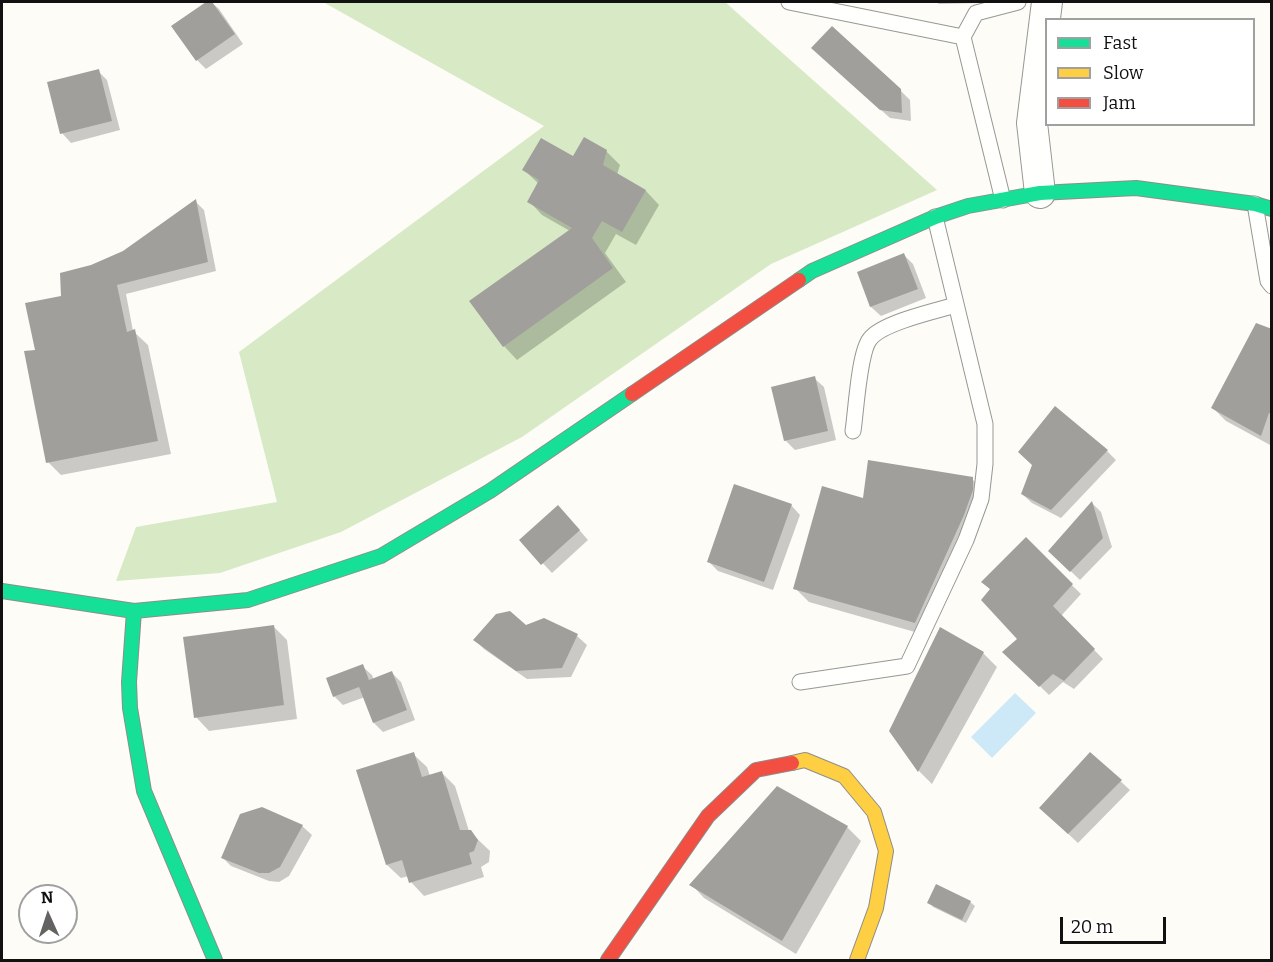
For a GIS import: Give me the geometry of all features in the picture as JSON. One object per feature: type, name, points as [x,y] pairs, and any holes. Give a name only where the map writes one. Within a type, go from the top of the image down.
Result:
[{"type":"street","points":[[1045,18],[1047,2]]},
{"type":"street","points":[[1040,193],[1032,123],[1045,18]]},
{"type":"street","points":[[2,591],[134,611],[248,600],[381,556],[490,491],[812,271],[935,217],[968,206],[1040,193],[1136,188],[1255,204],[1272,209]]},
{"type":"street","points":[[134,611],[129,682],[130,708],[144,791],[215,960]]},
{"type":"street","points":[[608,960],[708,816],[756,770],[805,760],[844,776],[874,812],[886,850],[876,908],[857,960]]},
{"type":"lane","points":[[789,2],[963,36]]},
{"type":"lane","points":[[1003,200],[963,36],[976,13],[1018,2]]},
{"type":"lane","points":[[1255,204],[1268,281],[1272,286]]},
{"type":"lane","points":[[800,682],[907,666],[966,540],[981,499],[985,464],[985,424],[935,217]]},
{"type":"lane","points":[[853,431],[864,353],[869,339],[882,328],[956,305]]},
{"type":"green space","points":[[323,2],[725,2],[937,190],[771,264],[522,437],[341,532],[220,573],[116,581],[136,527],[277,502],[239,352],[544,126]]},
{"type":"water","points":[[1015,693],[1036,713],[992,758],[971,737]]},
{"type":"building","points":[[206,2],[212,2],[235,34],[196,61],[171,26]]},
{"type":"building","points":[[832,26],[901,89],[902,113],[880,110],[811,48]]},
{"type":"building","points":[[99,69],[112,121],[60,134],[47,82]]},
{"type":"building","points":[[584,137],[607,150],[603,165],[646,190],[622,232],[602,221],[592,238],[613,268],[503,347],[469,301],[572,228],[527,202],[539,180],[522,170],[541,138],[573,156]]},
{"type":"building","points":[[196,199],[208,262],[117,285],[127,332],[135,329],[158,441],[46,463],[24,351],[35,350],[25,303],[61,296],[60,273],[91,265],[123,251]]},
{"type":"building","points":[[904,253],[918,289],[870,307],[857,272]]},
{"type":"building","points":[[1256,323],[1272,329],[1272,414],[1269,413],[1261,436],[1211,408]]},
{"type":"building","points":[[815,376],[828,431],[784,441],[771,387]]},
{"type":"building","points":[[1055,406],[1108,450],[1051,510],[1021,494],[1032,465],[1018,452]]},
{"type":"building","points":[[868,460],[973,477],[973,490],[964,515],[915,623],[793,589],[822,486],[863,498]]},
{"type":"building","points":[[734,484],[792,504],[764,582],[707,562]]},
{"type":"building","points":[[1092,501],[1103,538],[1070,572],[1048,551]]},
{"type":"building","points":[[558,505],[580,530],[541,565],[519,540]]},
{"type":"building","points":[[1026,537],[1073,584],[1053,606],[1095,649],[1064,681],[1053,674],[1039,687],[1002,652],[1017,639],[981,600],[990,589],[981,582]]},
{"type":"building","points":[[510,611],[526,625],[544,618],[578,634],[562,668],[516,671],[473,640],[496,614]]},
{"type":"building","points":[[274,625],[284,705],[194,718],[183,637]]},
{"type":"building","points":[[940,627],[984,652],[918,772],[889,731]]},
{"type":"building","points":[[363,664],[369,680],[392,671],[407,710],[373,723],[359,687],[333,697],[326,678]]},
{"type":"building","points":[[414,752],[422,777],[442,771],[460,830],[471,830],[478,840],[474,851],[469,853],[472,864],[409,883],[402,860],[386,865],[356,770]]},
{"type":"building","points":[[1090,752],[1122,780],[1068,834],[1039,808]]},
{"type":"building","points":[[777,786],[848,826],[782,941],[689,885]]},
{"type":"building","points":[[262,807],[303,825],[280,867],[269,873],[259,873],[221,858],[240,814]]},
{"type":"building","points":[[936,884],[971,901],[962,920],[927,903]]},
{"type":"traffic: fast","points":[[799,280],[812,271],[935,217],[968,206],[1040,193],[1136,188],[1255,204],[1272,209]]},
{"type":"traffic: fast","points":[[2,591],[134,611],[248,600],[381,556],[490,491],[632,394]]},
{"type":"traffic: fast","points":[[134,611],[129,682],[130,708],[144,791],[215,960]]},
{"type":"traffic: slow","points":[[792,763],[805,760],[844,776],[874,812],[886,851],[876,908],[857,960]]},
{"type":"traffic: jam","points":[[632,394],[799,280]]},
{"type":"traffic: jam","points":[[608,960],[708,816],[756,770],[792,763]]}]
